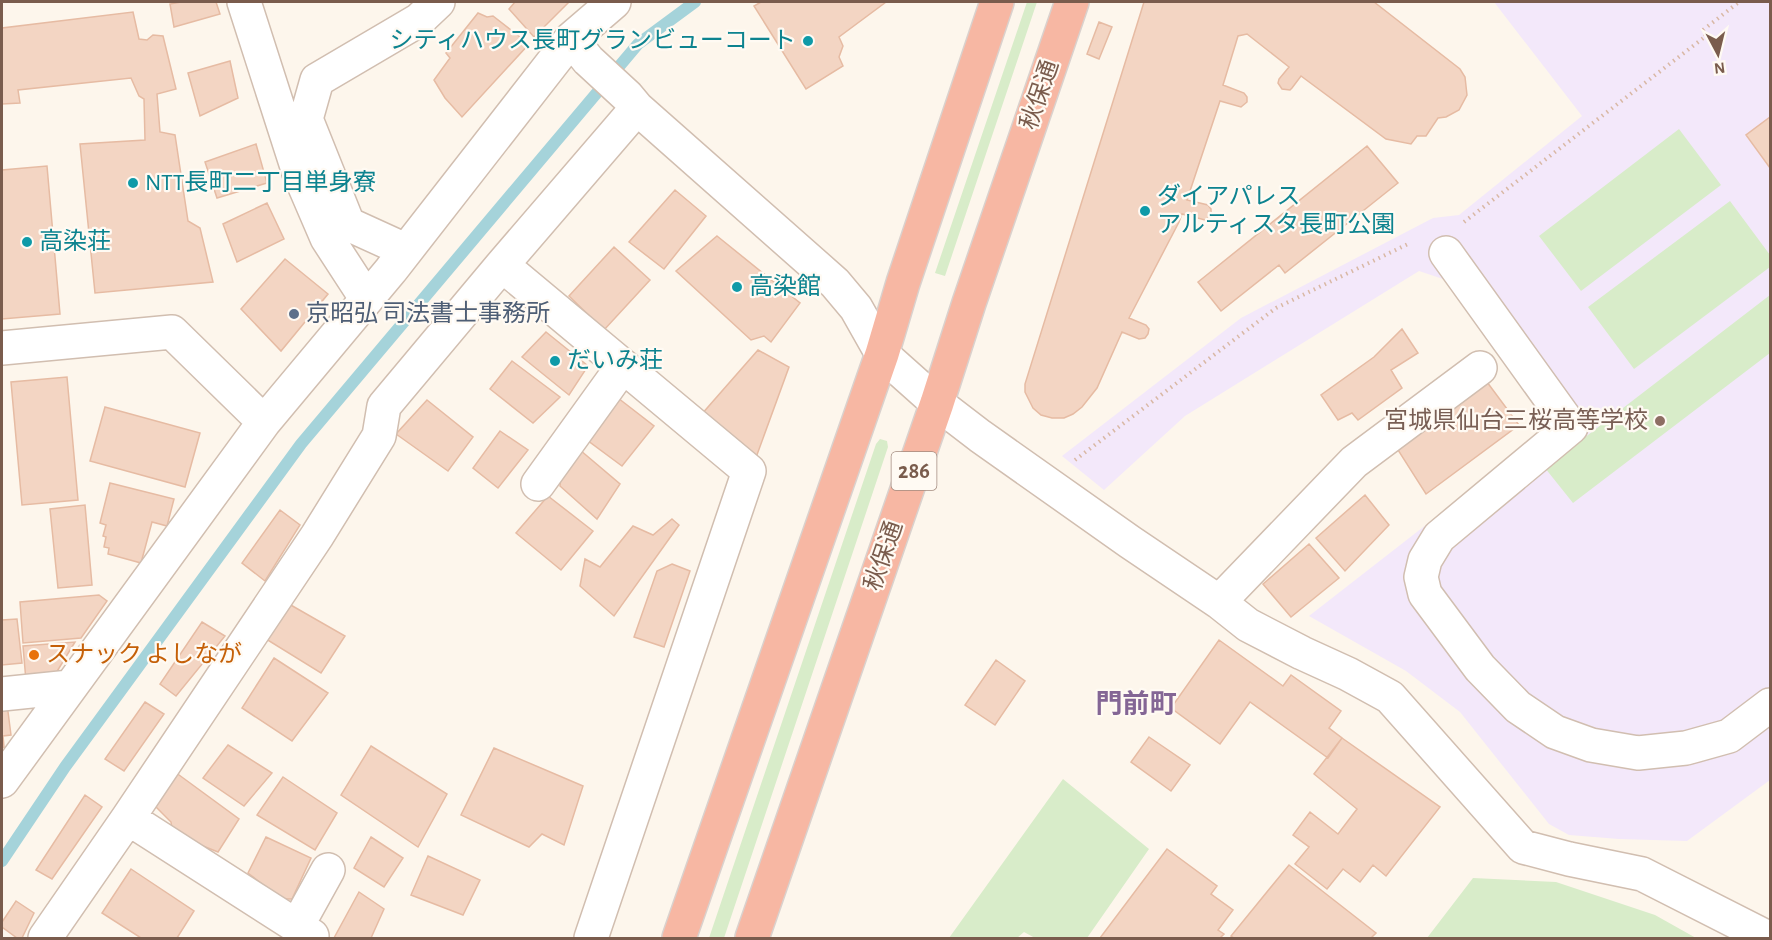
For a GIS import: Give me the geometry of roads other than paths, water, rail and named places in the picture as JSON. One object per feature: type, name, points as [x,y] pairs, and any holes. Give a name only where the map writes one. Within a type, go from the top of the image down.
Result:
[{"type":"highway","points":[[679,939],[882,354],[903,283],[997,2]]},
{"type":"highway","name":"秋保通","points":[[752,939],[937,403],[1072,2]]},
{"type":"street","points":[[244,2],[299,173],[327,238],[366,298]]},
{"type":"street","points":[[405,250],[348,224],[306,119],[317,80],[419,20],[438,2]]},
{"type":"street","points":[[2,782],[264,422],[391,270],[405,250],[579,50],[614,2]]},
{"type":"street","points":[[579,50],[632,102],[835,283],[856,308],[882,354],[937,403],[980,436],[1219,602],[1248,625],[1390,696],[1523,847],[1642,874],[1768,939]]},
{"type":"street","points":[[45,939],[316,536],[379,436],[384,406],[502,265],[632,102]]},
{"type":"street","points":[[1442,238],[1571,427],[1439,537],[1425,560],[1422,577],[1425,594],[1480,668],[1518,707],[1555,732],[1591,745],[1638,753],[1686,748],[1729,736],[1770,705]]},
{"type":"street","points":[[502,265],[749,471],[591,939]]},
{"type":"street","points":[[2,348],[172,332],[264,422]]},
{"type":"street","points":[[538,484],[622,366]]},
{"type":"street","points":[[1219,602],[1354,462],[1480,368]]},
{"type":"street","points":[[2,694],[70,687]]},
{"type":"street","points":[[128,818],[304,931],[328,870]]},
{"type":"waterway","points":[[2,861],[65,767],[301,444],[638,44],[695,2]]},
{"type":"place","name":"シティハウス長町グランビューコート","points":[[808,41]]},
{"type":"place","name":"NTT長町二丁目単身寮","points":[[133,183]]},
{"type":"place","name":"ダイアパレス アルティスタ長町公園","points":[[1145,211]]},
{"type":"place","name":"高染荘","points":[[27,242]]},
{"type":"place","name":"高染館","points":[[737,287]]},
{"type":"place","name":"京昭弘 司法書士事務所","points":[[294,314]]},
{"type":"place","name":"だいみ荘","points":[[555,361]]},
{"type":"place","name":"宮城県仙台三桜高等学校","points":[[1660,421]]},
{"type":"place","name":"スナック よしなが","points":[[34,655]]},
{"type":"district","name":"門前町","points":[[1136,704]]}]
